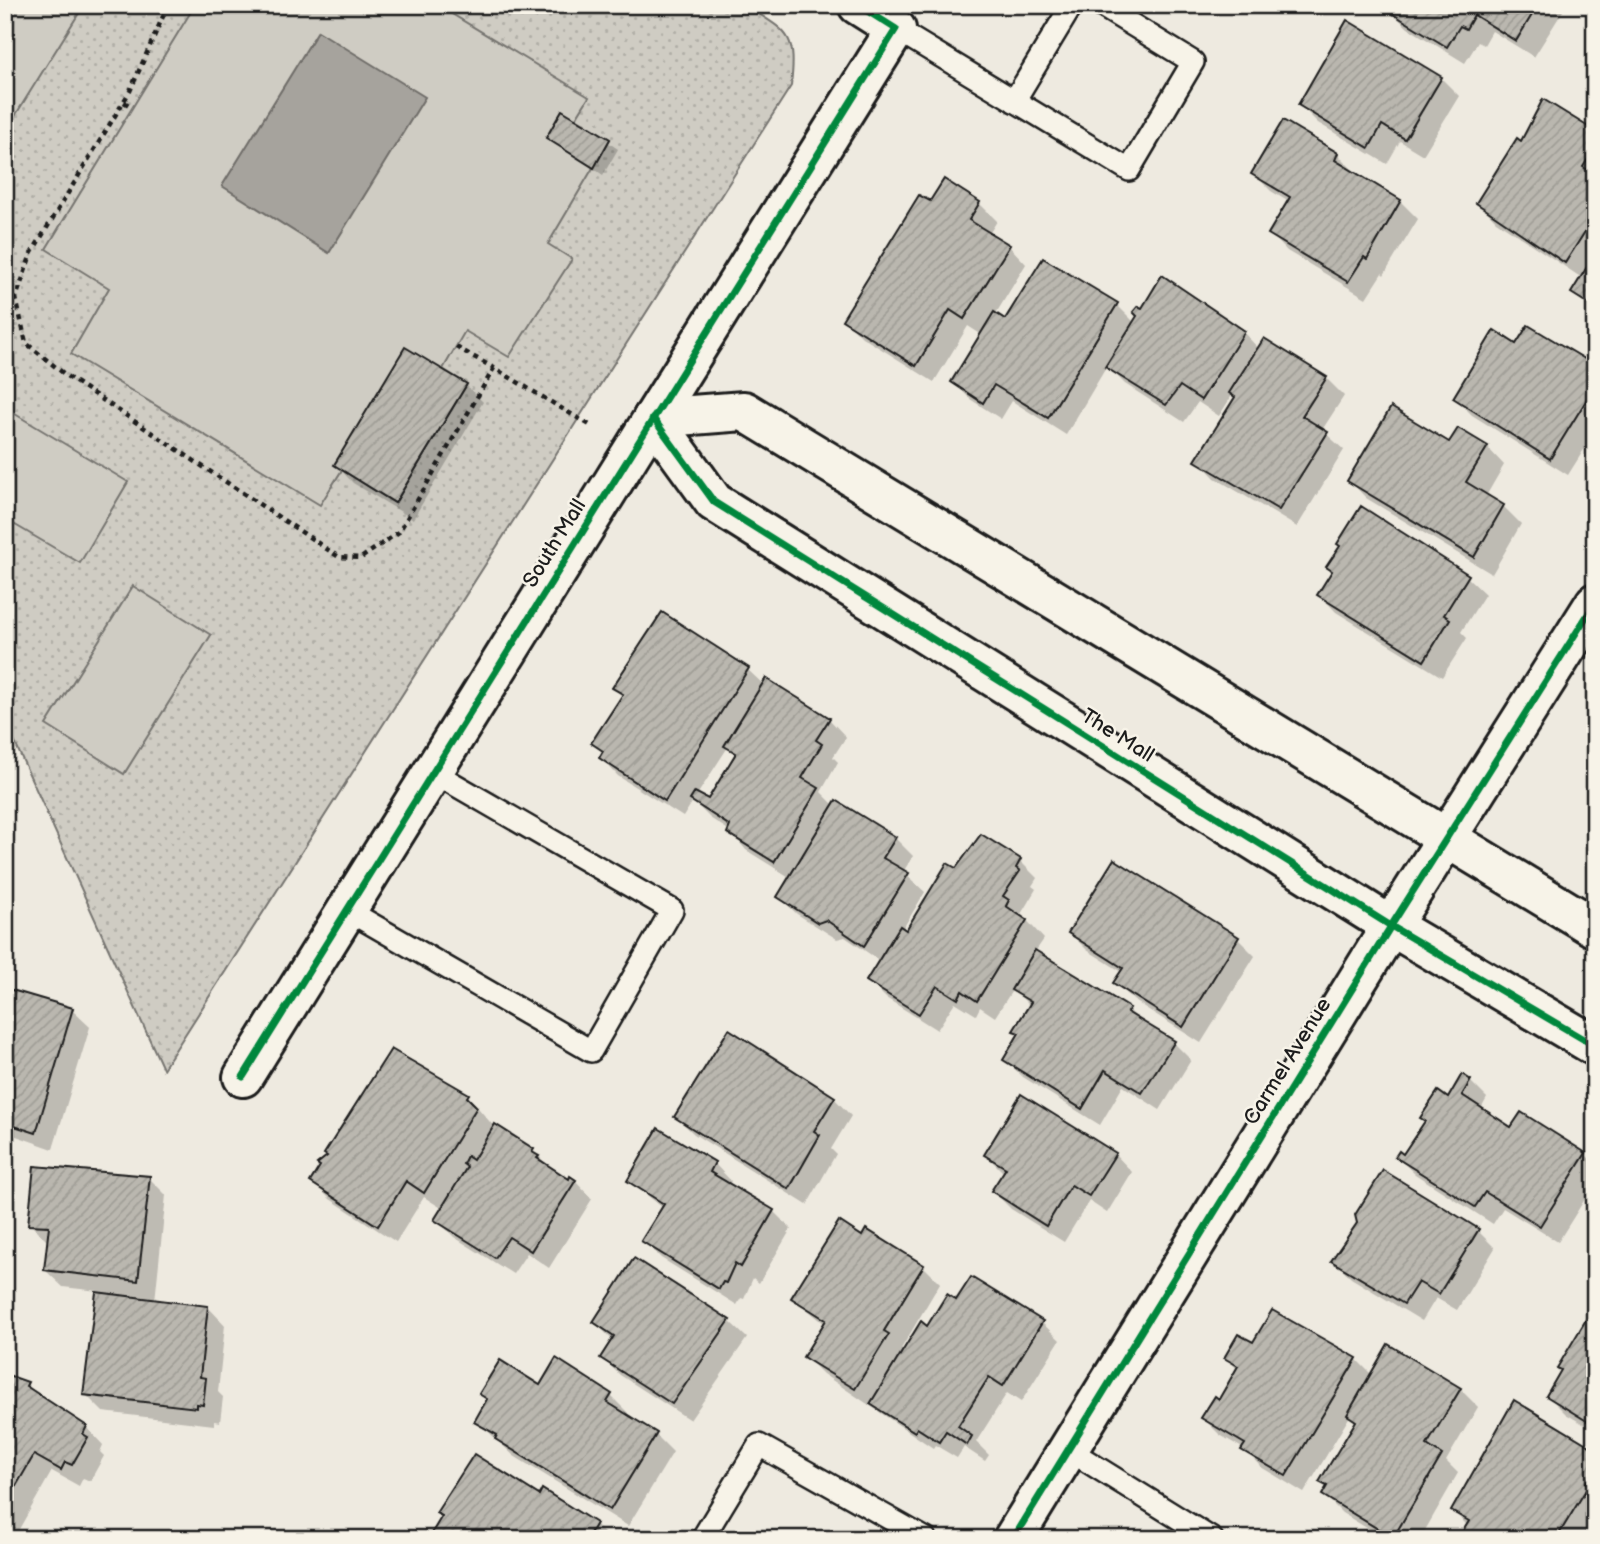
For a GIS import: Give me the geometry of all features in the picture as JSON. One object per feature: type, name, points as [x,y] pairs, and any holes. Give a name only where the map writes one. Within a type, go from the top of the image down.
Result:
[{"type":"street","points":[[858,5],[896,29]]},
{"type":"street","name":"South Mall","points":[[243,1077],[896,29]]},
{"type":"street","points":[[653,418],[744,411],[1595,928]]},
{"type":"street","name":"The Mall","points":[[653,418],[714,502],[1391,926],[1595,1046]]},
{"type":"street","name":"Carmel Avenue","points":[[1013,1539],[1391,926],[1595,603]]},
{"type":"lane","points":[[1014,101],[1072,5]]},
{"type":"lane","points":[[896,29],[1129,170],[1193,62],[1100,5]]},
{"type":"lane","points":[[347,909],[591,1051],[672,910],[433,772]]},
{"type":"lane","points":[[702,1539],[759,1445],[926,1539]]},
{"type":"lane","points":[[1069,1450],[1212,1539]]},
{"type":"path","points":[[168,5],[124,102],[31,254],[16,298],[26,343],[68,377],[340,557],[361,558],[399,532],[494,368]]},
{"type":"path","points":[[124,102],[132,107]]},
{"type":"path","points":[[456,347],[633,450]]},
{"type":"shaded area","points":[[5,5],[745,5],[780,29],[790,44],[792,54],[791,86],[163,1069],[5,721]]},
{"type":"shaded area","points":[[5,5],[66,5],[79,13],[5,132]]},
{"type":"shaded area","points":[[195,5],[245,5],[258,13],[263,5],[437,5],[589,97],[576,118],[610,139],[548,244],[572,259],[509,357],[465,331],[443,369],[467,384],[395,503],[342,470],[320,505],[71,354],[109,288],[46,249]]},
{"type":"shaded area","points":[[318,31],[425,97],[329,253],[222,186]]},
{"type":"shaded area","points":[[5,408],[128,482],[80,563],[5,519]]},
{"type":"shaded area","points":[[133,586],[211,635],[124,774],[46,725]]},
{"type":"building","points":[[1392,5],[1538,5],[1516,41],[1474,15],[1466,29],[1460,26],[1447,47],[1388,11]]},
{"type":"building","points":[[1347,20],[1442,77],[1405,139],[1382,125],[1369,148],[1298,105]]},
{"type":"building","points":[[1543,99],[1595,131],[1595,148],[1583,167],[1595,174],[1595,216],[1565,263],[1476,203],[1517,138],[1521,141]]},
{"type":"building","points":[[562,110],[610,139],[594,168],[546,138]]},
{"type":"building","points":[[1283,120],[1338,153],[1335,160],[1401,200],[1367,259],[1364,257],[1348,282],[1268,234],[1290,197],[1251,174]]},
{"type":"building","points":[[944,179],[980,202],[969,220],[1010,245],[964,319],[950,310],[916,366],[842,320],[919,195],[930,201]]},
{"type":"building","points":[[1595,254],[1595,308],[1571,293]]},
{"type":"building","points":[[1043,258],[1118,303],[1048,418],[994,385],[983,403],[951,382],[994,312],[1005,319]]},
{"type":"building","points":[[1162,275],[1245,331],[1201,400],[1180,386],[1166,405],[1105,367],[1137,316],[1133,312],[1138,306],[1142,308]]},
{"type":"building","points":[[1528,325],[1595,365],[1595,386],[1550,459],[1453,398],[1494,330],[1516,344]]},
{"type":"building","points":[[1264,338],[1327,377],[1302,416],[1328,432],[1279,510],[1195,461],[1235,397],[1229,393]]},
{"type":"building","points":[[405,347],[467,384],[395,503],[334,465]]},
{"type":"building","points":[[1391,407],[1449,442],[1458,428],[1488,446],[1466,482],[1504,505],[1474,557],[1347,481]]},
{"type":"building","points":[[1361,506],[1469,575],[1444,615],[1450,619],[1424,661],[1317,595],[1332,571],[1326,567],[1340,546],[1337,544]]},
{"type":"building","points":[[662,612],[749,668],[665,801],[599,758],[603,751],[591,743],[623,694],[612,688]]},
{"type":"building","points":[[766,678],[830,718],[816,740],[822,744],[802,778],[819,788],[774,862],[727,833],[730,826],[690,800],[695,792],[708,799],[736,753],[724,746]]},
{"type":"building","points":[[836,800],[896,837],[883,858],[909,873],[864,946],[826,920],[818,923],[777,897]]},
{"type":"building","points":[[981,834],[1021,859],[1016,868],[1020,871],[1003,896],[1009,900],[1006,906],[1027,920],[977,1001],[962,991],[958,999],[937,986],[919,1014],[866,981],[900,926],[906,930],[947,863],[956,868]]},
{"type":"building","points":[[1114,859],[1239,937],[1183,1027],[1113,983],[1123,968],[1068,933]]},
{"type":"building","points":[[1035,950],[1130,1008],[1127,1012],[1175,1041],[1142,1093],[1105,1070],[1082,1109],[1003,1060],[1019,1033],[1013,1031],[1031,1002],[1011,990]]},
{"type":"building","points":[[5,988],[73,1008],[36,1133],[5,1123]]},
{"type":"building","points":[[729,1029],[835,1097],[814,1131],[820,1135],[789,1189],[674,1117]]},
{"type":"building","points":[[391,1049],[469,1094],[467,1097],[477,1107],[424,1193],[406,1181],[378,1226],[310,1182],[320,1166],[317,1164],[327,1156],[324,1154]]},
{"type":"building","points":[[1462,1074],[1471,1080],[1462,1095],[1511,1127],[1521,1112],[1586,1153],[1540,1226],[1485,1192],[1475,1207],[1395,1157],[1399,1151],[1403,1154],[1425,1121],[1420,1118],[1438,1091],[1448,1098]]},
{"type":"building","points":[[1021,1094],[1116,1153],[1089,1196],[1071,1185],[1046,1226],[991,1191],[1006,1168],[984,1155]]},
{"type":"building","points":[[495,1124],[534,1149],[532,1152],[539,1156],[537,1158],[569,1179],[570,1176],[576,1180],[531,1251],[509,1237],[495,1258],[434,1220],[467,1167],[463,1164],[467,1156],[473,1160]]},
{"type":"building","points":[[658,1128],[715,1162],[710,1172],[774,1210],[741,1267],[735,1263],[726,1283],[723,1282],[719,1289],[641,1241],[664,1204],[627,1181]]},
{"type":"building","points":[[34,1166],[150,1176],[138,1281],[44,1270],[49,1226],[28,1225]]},
{"type":"building","points":[[1383,1170],[1479,1229],[1439,1294],[1418,1282],[1404,1304],[1331,1261],[1357,1223],[1355,1215]]},
{"type":"building","points":[[839,1221],[862,1236],[866,1229],[924,1265],[884,1331],[889,1334],[855,1389],[803,1357],[826,1320],[791,1298]]},
{"type":"building","points":[[634,1258],[730,1320],[672,1404],[600,1358],[614,1336],[593,1322]]},
{"type":"building","points":[[971,1277],[1043,1321],[1003,1386],[989,1377],[958,1426],[972,1436],[967,1445],[946,1431],[939,1442],[917,1428],[915,1432],[870,1404],[921,1321],[927,1326],[947,1294],[956,1300]]},
{"type":"building","points":[[96,1292],[208,1306],[200,1377],[206,1378],[203,1405],[197,1404],[197,1408],[83,1395]]},
{"type":"building","points":[[1593,1308],[1595,1426],[1546,1396],[1561,1370],[1557,1368]]},
{"type":"building","points":[[1272,1310],[1357,1358],[1286,1476],[1241,1450],[1245,1444],[1201,1418],[1215,1396],[1219,1399],[1238,1366],[1224,1358],[1238,1334],[1253,1342]]},
{"type":"building","points":[[1388,1344],[1461,1388],[1427,1445],[1442,1455],[1393,1538],[1322,1495],[1327,1486],[1319,1482],[1356,1421],[1347,1415]]},
{"type":"building","points":[[556,1358],[612,1394],[607,1402],[657,1433],[610,1510],[495,1439],[497,1435],[474,1422],[487,1399],[479,1394],[500,1360],[540,1385]]},
{"type":"building","points":[[5,1374],[28,1382],[26,1386],[87,1426],[83,1434],[88,1437],[72,1465],[65,1462],[61,1470],[34,1455],[5,1505]]},
{"type":"building","points":[[1514,1400],[1595,1449],[1595,1469],[1586,1483],[1589,1485],[1556,1539],[1458,1539],[1469,1521],[1451,1511]]},
{"type":"building","points":[[474,1454],[539,1495],[542,1489],[596,1523],[587,1539],[428,1539],[442,1516],[436,1513]]},
{"type":"cycle path","points":[[243,1077],[896,29],[858,5]]},
{"type":"cycle path","points":[[653,418],[714,502],[1391,926],[1595,1046]]},
{"type":"cycle path","points":[[1013,1539],[1391,926],[1595,603]]}]
